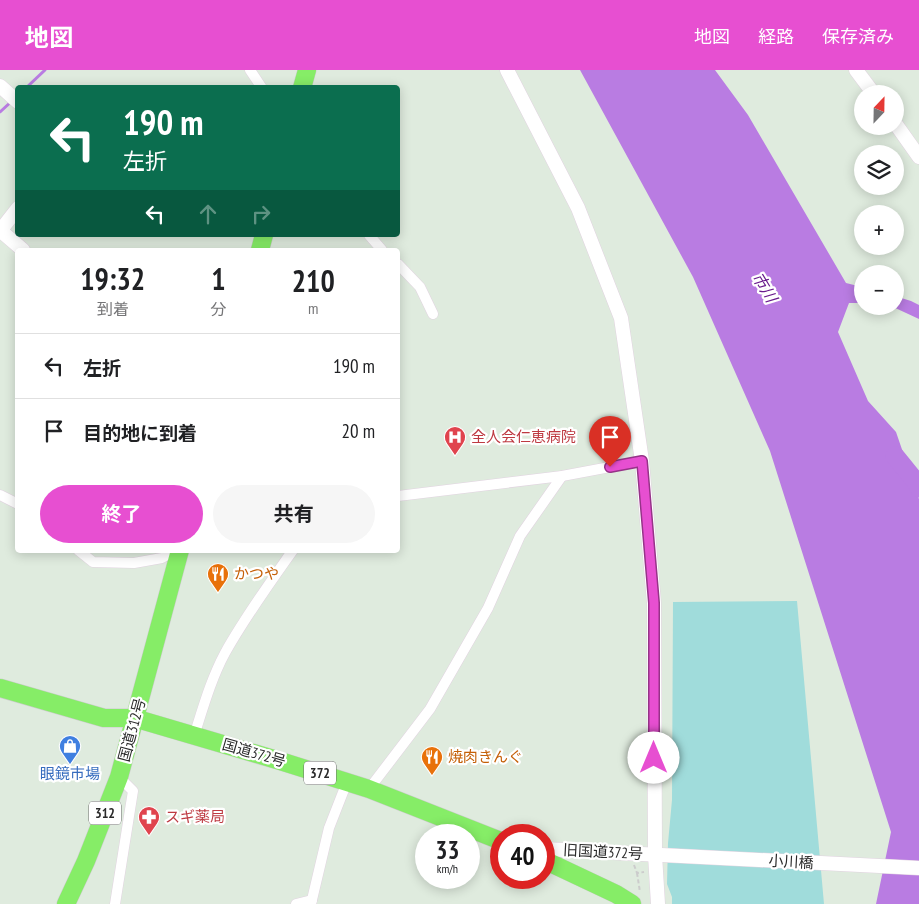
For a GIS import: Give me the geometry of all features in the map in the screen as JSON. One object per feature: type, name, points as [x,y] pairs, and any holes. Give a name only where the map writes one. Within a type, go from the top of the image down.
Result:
[{"type":"highway","points":[[303,85],[307,70]]},
{"type":"highway","name":"国道312号","points":[[66,904],[86,861],[119,777],[179,553]]},
{"type":"highway","name":"国道372号","points":[[0,688],[104,718],[134,718],[347,782],[490,837]]},
{"type":"highway","points":[[555,865],[616,894],[636,900]]},
{"type":"street","points":[[250,70],[260,85]]},
{"type":"street","points":[[507,70],[578,208],[621,318],[642,461],[654,603],[659,855],[658,904]]},
{"type":"street","points":[[856,70],[867,85]]},
{"type":"street","points":[[0,86],[15,99]]},
{"type":"street","points":[[903,135],[919,157]]},
{"type":"street","points":[[15,212],[0,231],[21,248]]},
{"type":"street","points":[[371,237],[380,248]]},
{"type":"street","points":[[400,266],[420,287],[432,314]]},
{"type":"street","points":[[400,496],[562,476],[642,461]]},
{"type":"street","points":[[369,789],[430,709],[488,608],[520,536],[562,476]]},
{"type":"street","points":[[0,495],[15,502]]},
{"type":"street","points":[[82,553],[94,562],[134,563],[162,558],[171,553]]},
{"type":"street","points":[[194,736],[210,685],[224,654],[291,553]]},
{"type":"street","points":[[115,904],[133,791],[119,777]]},
{"type":"street","points":[[296,904],[311,902],[328,828],[347,782]]},
{"type":"street","name":"旧国道372号","points":[[555,850],[659,855]]},
{"type":"street","name":"小川橋","points":[[659,855],[919,868]]},
{"type":"path","points":[[634,865],[637,872],[636,900]]},
{"type":"path","points":[[637,872],[644,872]]},
{"type":"shaded area","points":[[797,601],[824,904],[672,904],[672,897],[667,884],[672,800],[673,602]]},
{"type":"water","points":[[580,70],[715,70],[748,115],[846,283],[854,285],[854,303],[849,303],[838,332],[868,401],[896,432],[919,499],[919,904],[876,904],[891,832],[770,451],[693,277]]},
{"type":"water","points":[[904,299],[919,305],[919,319],[904,312]]},
{"type":"waterway","points":[[29,85],[45,70]]},
{"type":"waterway","points":[[0,112],[12,101]]},
{"type":"waterway","name":"市川","points":[[895,456],[919,488]]},
{"type":"place","name":"全人会仁恵病院","points":[[455,456]]},
{"type":"place","name":"かつや","points":[[218,593]]},
{"type":"place","name":"眼鏡市場","points":[[70,765]]},
{"type":"place","name":"焼肉きんぐ","points":[[432,776]]},
{"type":"place","name":"スギ薬局","points":[[149,836]]},
{"type":"route","points":[[610,467],[642,461],[654,603],[654,758]]}]
